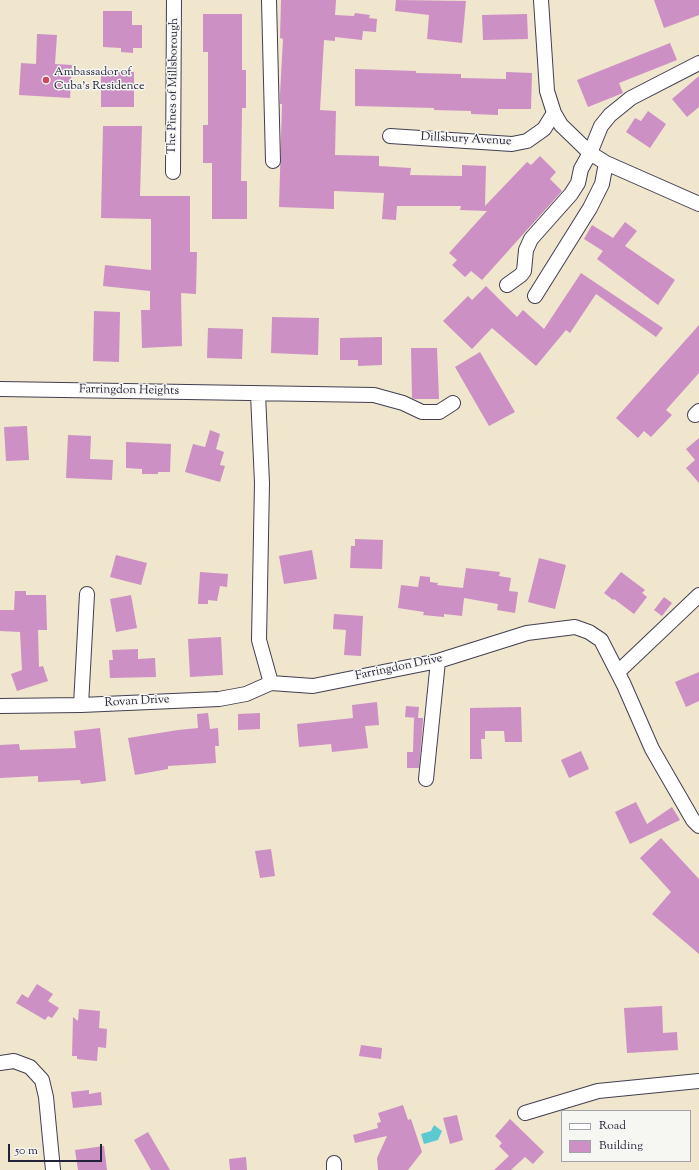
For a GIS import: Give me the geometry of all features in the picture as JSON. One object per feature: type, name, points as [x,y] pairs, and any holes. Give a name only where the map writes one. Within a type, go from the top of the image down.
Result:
[{"type":"street","name":"The Pines of Millsborough","points":[[173,172],[174,0]]},
{"type":"street","points":[[270,0],[273,161]]},
{"type":"street","points":[[541,0],[547,91],[554,113],[561,126],[590,153],[606,163],[699,204]]},
{"type":"street","points":[[507,285],[524,271],[526,250],[531,239],[578,184],[581,169],[590,153],[601,126],[610,115],[632,98],[699,62]]},
{"type":"street","name":"Dillsbury Avenue","points":[[390,136],[512,144],[527,141],[544,129],[554,113]]},
{"type":"street","points":[[535,296],[590,208],[602,184],[606,163]]},
{"type":"street","name":"Farringdon Heights","points":[[0,389],[258,394],[374,394],[403,403],[422,412],[439,412],[453,403]]},
{"type":"street","points":[[258,394],[262,483],[259,640],[271,683]]},
{"type":"street","points":[[81,705],[87,594]]},
{"type":"street","points":[[618,672],[699,595]]},
{"type":"street","name":"Farringdon Drive","points":[[271,683],[313,686],[438,661],[527,633],[575,627],[589,632],[601,640],[618,672],[652,749],[699,826]]},
{"type":"street","points":[[426,779],[438,661]]},
{"type":"street","name":"Rovan Drive","points":[[0,706],[81,705],[219,699],[246,694],[271,683]]},
{"type":"street","points":[[0,1063],[14,1061],[30,1067],[42,1080],[46,1097],[53,1170]]},
{"type":"street","points":[[526,1113],[598,1091],[699,1081]]},
{"type":"water","points":[[434,1125],[442,1131],[438,1140],[424,1144],[421,1134],[431,1131]]},
{"type":"building","points":[[281,0],[336,0],[335,15],[354,16],[355,13],[370,15],[369,18],[377,19],[376,32],[363,31],[362,40],[335,37],[335,41],[324,40],[320,110],[336,111],[335,155],[379,156],[379,166],[411,168],[410,175],[462,176],[462,165],[486,166],[485,206],[527,162],[531,165],[540,156],[556,172],[550,179],[562,191],[482,280],[471,271],[465,277],[452,265],[457,260],[449,253],[487,211],[460,210],[461,206],[397,206],[396,220],[382,219],[384,193],[334,191],[334,209],[279,207],[282,104],[280,104],[280,94],[283,39],[280,38]]},
{"type":"building","points":[[396,0],[466,1],[462,43],[427,39],[429,15],[395,11]]},
{"type":"building","points":[[654,0],[699,0],[699,15],[664,28]]},
{"type":"building","points":[[103,11],[132,11],[132,25],[142,25],[142,48],[133,48],[133,53],[121,52],[121,48],[103,47]]},
{"type":"building","points":[[203,14],[242,14],[242,70],[246,70],[246,108],[242,108],[241,181],[247,181],[247,219],[212,219],[212,163],[203,163],[203,125],[208,125],[208,52],[203,52]]},
{"type":"building","points":[[527,14],[528,39],[483,40],[482,15]]},
{"type":"building","name":"Ambassador of Cuba's Residence","points":[[37,34],[57,35],[55,64],[72,65],[70,98],[19,95],[21,63],[36,64]]},
{"type":"building","points":[[670,43],[677,60],[619,83],[623,93],[588,107],[577,80]]},
{"type":"building","points":[[355,69],[461,74],[461,78],[506,79],[506,72],[532,73],[531,109],[498,109],[498,115],[471,114],[471,111],[434,110],[434,108],[355,106]]},
{"type":"building","points":[[101,72],[134,72],[134,107],[101,107]]},
{"type":"building","points":[[699,76],[699,107],[687,117],[672,99]]},
{"type":"building","points":[[648,111],[666,124],[650,148],[626,132],[635,118],[641,121]]},
{"type":"building","points":[[103,126],[142,126],[140,196],[190,196],[190,252],[197,252],[196,294],[181,293],[182,346],[142,348],[141,310],[150,310],[150,291],[103,286],[105,265],[151,270],[151,219],[101,218]]},
{"type":"building","points":[[625,222],[637,231],[625,246],[675,280],[658,305],[597,259],[603,251],[584,239],[592,225],[613,238]]},
{"type":"building","points":[[581,273],[663,328],[656,337],[596,294],[570,333],[566,330],[536,366],[492,328],[472,349],[443,321],[468,296],[472,300],[486,286],[517,317],[523,310],[544,329]]},
{"type":"building","points":[[94,311],[120,312],[119,362],[93,361]]},
{"type":"building","points":[[272,317],[319,318],[318,355],[271,353]]},
{"type":"building","points":[[699,325],[699,373],[666,410],[672,415],[651,437],[644,431],[638,438],[616,418]]},
{"type":"building","points":[[208,328],[243,329],[242,359],[207,358]]},
{"type":"building","points":[[382,337],[382,365],[358,366],[358,360],[340,360],[340,338]]},
{"type":"building","points":[[411,348],[437,348],[439,399],[412,398]]},
{"type":"building","points":[[480,352],[515,412],[489,426],[455,367]]},
{"type":"building","points":[[27,426],[29,460],[6,461],[4,427]]},
{"type":"building","points":[[210,430],[220,434],[216,449],[224,452],[220,465],[225,466],[220,482],[185,472],[193,444],[205,447]]},
{"type":"building","points":[[68,435],[91,436],[90,459],[113,460],[112,480],[66,478]]},
{"type":"building","points":[[699,438],[699,483],[686,468],[695,460],[686,449]]},
{"type":"building","points":[[126,442],[171,444],[170,472],[142,474],[142,469],[126,468]]},
{"type":"building","points":[[355,539],[383,540],[382,569],[350,568],[351,546],[355,546]]},
{"type":"building","points":[[312,550],[317,579],[284,584],[279,556]]},
{"type":"building","points":[[116,555],[147,563],[141,585],[110,577]]},
{"type":"building","points":[[539,558],[566,565],[555,609],[528,602]]},
{"type":"building","points":[[466,568],[500,572],[499,576],[511,578],[509,591],[518,592],[515,613],[497,610],[498,604],[464,598],[462,616],[444,614],[444,617],[423,615],[424,612],[398,608],[401,585],[418,587],[420,576],[430,577],[430,582],[438,583],[437,585],[463,588]]},
{"type":"building","points":[[200,572],[228,574],[227,587],[220,586],[217,601],[208,600],[208,604],[198,604]]},
{"type":"building","points":[[621,572],[645,590],[642,593],[647,597],[634,614],[604,593]]},
{"type":"building","points":[[15,591],[26,591],[26,595],[46,595],[47,630],[38,630],[39,667],[43,666],[48,681],[17,691],[11,674],[22,670],[20,632],[0,631],[0,610],[14,610]]},
{"type":"building","points":[[131,595],[137,628],[116,632],[110,599]]},
{"type":"building","points":[[664,597],[672,603],[662,616],[654,610]]},
{"type":"building","points":[[334,614],[363,616],[361,656],[344,655],[346,630],[333,629]]},
{"type":"building","points":[[221,637],[223,675],[190,677],[188,639]]},
{"type":"building","points":[[138,649],[138,659],[155,658],[156,677],[110,678],[109,660],[113,660],[112,650]]},
{"type":"building","points":[[699,672],[699,701],[686,707],[675,682]]},
{"type":"building","points":[[377,702],[379,725],[365,726],[368,748],[332,752],[331,744],[299,747],[297,724],[353,718],[352,705]]},
{"type":"building","points":[[406,706],[419,707],[418,718],[423,718],[419,768],[407,768],[407,752],[413,752],[414,718],[417,718],[405,717]]},
{"type":"building","points":[[521,707],[522,742],[505,742],[504,731],[485,731],[485,739],[481,739],[482,759],[470,759],[470,708]]},
{"type":"building","points":[[208,713],[210,729],[218,728],[219,746],[215,746],[216,763],[168,766],[168,769],[135,775],[128,738],[198,728],[197,714]]},
{"type":"building","points":[[260,713],[260,729],[238,730],[238,714]]},
{"type":"building","points":[[100,728],[106,781],[81,784],[80,780],[38,782],[38,776],[0,778],[0,745],[19,744],[20,750],[76,748],[74,731]]},
{"type":"building","points":[[581,751],[589,769],[569,778],[561,760]]},
{"type":"building","points":[[636,802],[647,824],[672,807],[680,820],[630,844],[615,812]]},
{"type":"building","points":[[661,838],[699,879],[699,954],[652,914],[671,892],[640,858]]},
{"type":"building","points":[[271,849],[275,876],[260,878],[255,851]]},
{"type":"building","points":[[37,984],[53,994],[48,1001],[59,1008],[52,1018],[48,1016],[45,1020],[16,1003],[22,994],[28,998]]},
{"type":"building","points":[[662,1006],[663,1033],[677,1032],[678,1050],[627,1053],[624,1008]]},
{"type":"building","points":[[79,1009],[100,1011],[99,1028],[107,1029],[106,1048],[98,1047],[97,1061],[77,1059],[77,1056],[72,1056],[73,1017],[78,1021]]},
{"type":"building","points":[[361,1045],[382,1048],[381,1059],[359,1056]]},
{"type":"building","points":[[89,1090],[89,1094],[101,1092],[102,1105],[73,1108],[71,1092]]},
{"type":"building","points":[[403,1105],[408,1120],[411,1119],[422,1152],[408,1170],[378,1170],[377,1158],[387,1136],[355,1143],[353,1135],[378,1128],[377,1123],[381,1122],[378,1113]]},
{"type":"building","points":[[457,1115],[463,1140],[450,1144],[443,1118]]},
{"type":"building","points":[[510,1119],[544,1152],[533,1164],[525,1157],[511,1170],[494,1170],[509,1156],[499,1146],[502,1143],[495,1136]]},
{"type":"building","points":[[148,1132],[170,1170],[151,1170],[134,1140]]},
{"type":"building","points":[[104,1146],[107,1170],[78,1170],[75,1150]]},
{"type":"building","points":[[246,1157],[247,1170],[230,1170],[229,1159]]},
{"type":"place","name":"Ambassador of Cuba's Residence","points":[[46,80]]}]
